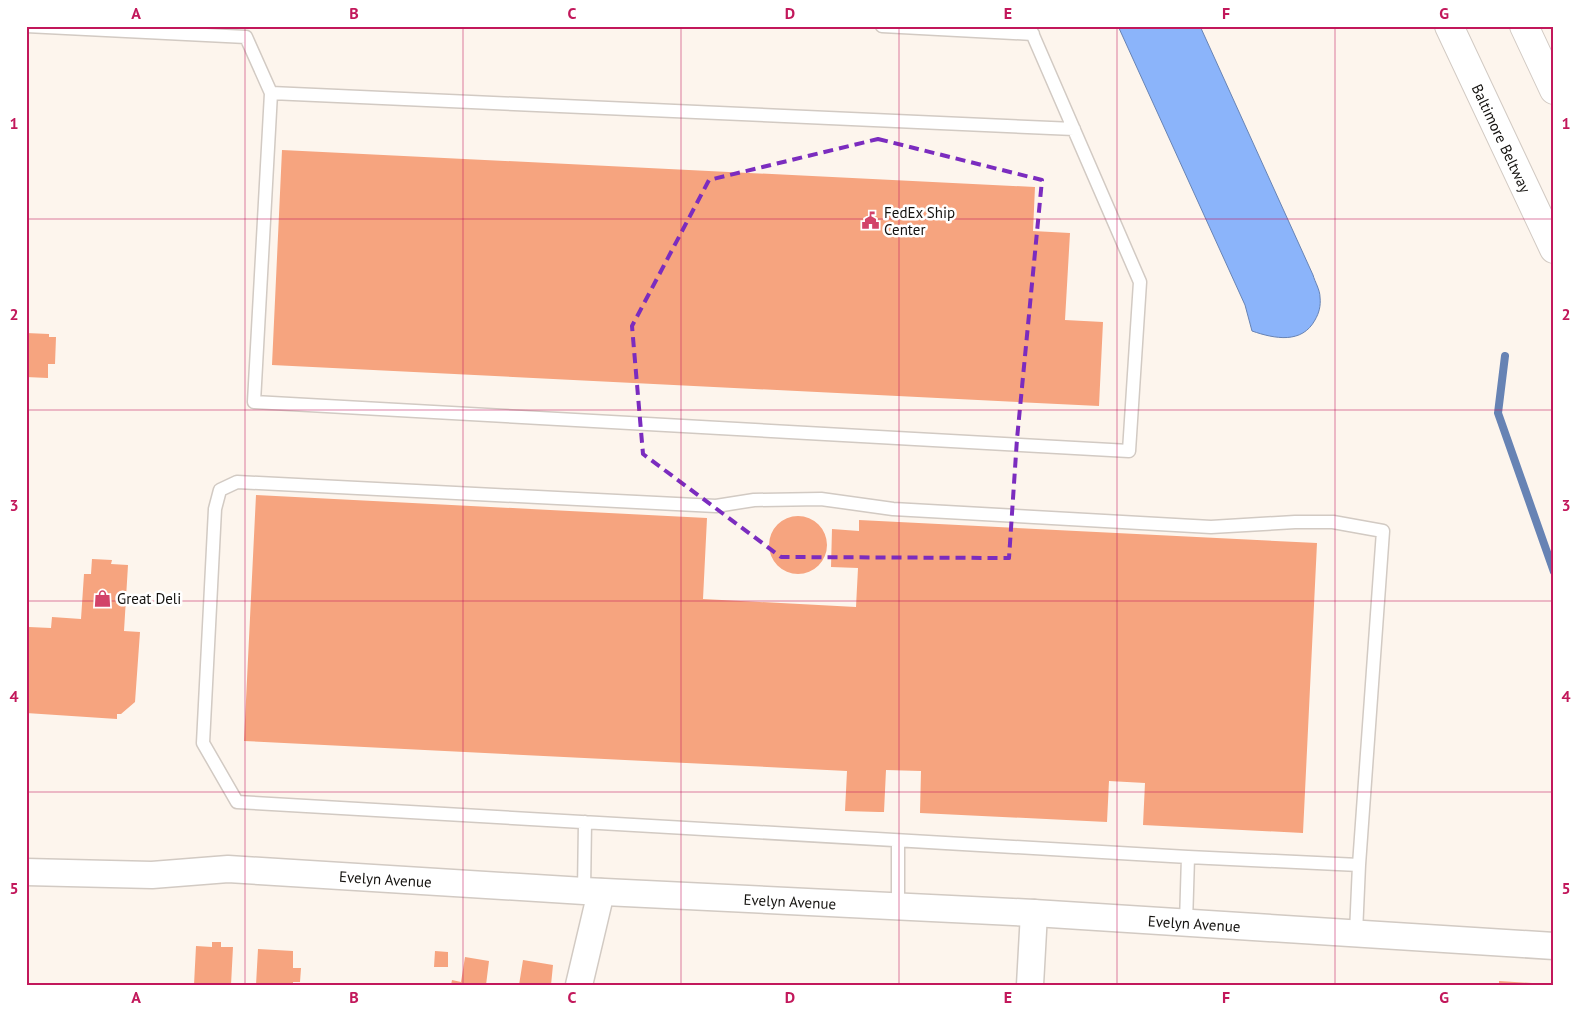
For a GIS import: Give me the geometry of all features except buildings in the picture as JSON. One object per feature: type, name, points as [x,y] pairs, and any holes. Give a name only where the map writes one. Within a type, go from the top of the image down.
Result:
[{"type":"highway","name":"Baltimore Beltway","points":[[1449,26],[1554,249]]},
{"type":"highway","points":[[1524,26],[1554,90]]},
{"type":"street","name":"Evelyn Avenue","points":[[26,872],[152,875],[228,869],[592,891],[1034,913],[1554,946]]},
{"type":"street","points":[[578,985],[592,891]]},
{"type":"street","points":[[1030,985],[1034,913]]},
{"type":"lane","points":[[26,26],[246,37],[271,93],[254,402],[1130,451],[1140,282],[1031,30],[882,26]]},
{"type":"lane","points":[[271,93],[1074,128]]},
{"type":"lane","points":[[1356,934],[1359,865],[1383,531],[1333,522],[1295,522],[1211,527],[903,510],[821,499],[754,500],[716,506],[237,482],[220,490],[215,509],[203,743],[237,802],[898,841],[1359,865]]},
{"type":"lane","points":[[585,822],[592,891]]},
{"type":"lane","points":[[898,841],[898,906]]},
{"type":"lane","points":[[1186,923],[1188,857]]},
{"type":"highlighted area","points":[[878,139],[1042,180],[1017,439],[1009,558],[781,557],[643,454],[632,326],[709,180]]},
{"type":"water","points":[[1118,26],[1200,26],[1320,294],[1319,312],[1310,328],[1303,333],[1287,338],[1252,331],[1245,305]]},
{"type":"waterway","points":[[1505,356],[1498,413],[1554,572]]},
{"type":"place","name":"FedEx Ship Center","points":[[870,221]]},
{"type":"place","name":"Great Deli","points":[[103,598]]}]
